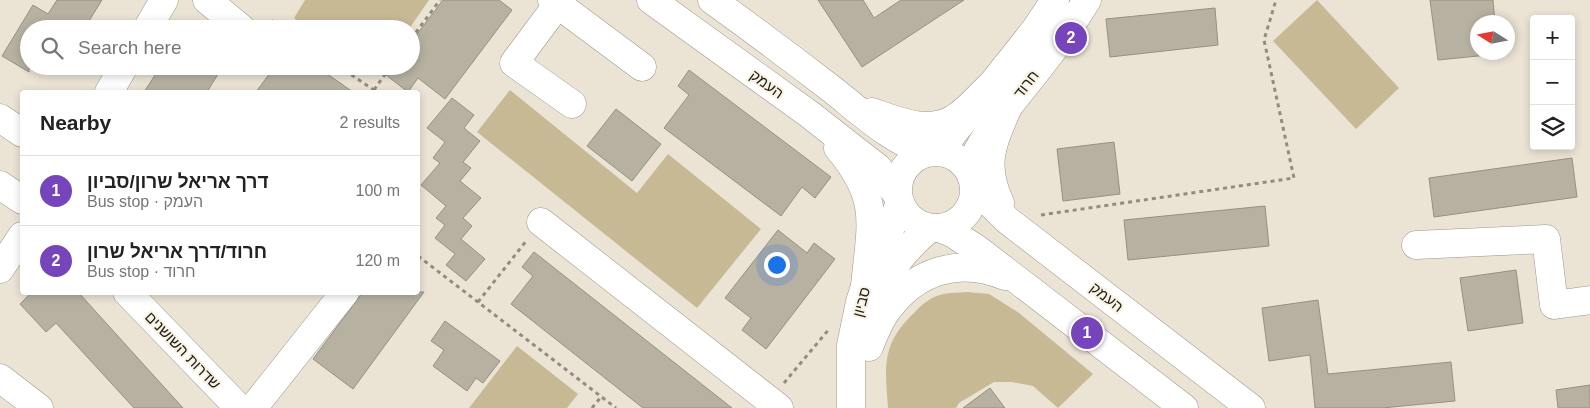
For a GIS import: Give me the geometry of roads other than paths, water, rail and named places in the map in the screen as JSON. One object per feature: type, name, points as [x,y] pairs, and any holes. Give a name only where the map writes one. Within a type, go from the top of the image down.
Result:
[{"type":"main road","points":[[152,20],[164,0]]},
{"type":"main road","points":[[207,0],[231,20]]},
{"type":"main road","name":"העמק","points":[[651,0],[809,114],[878,168],[899,199]]},
{"type":"main road","points":[[712,0],[894,138],[906,145],[954,156],[971,174],[974,195],[968,211],[950,226],[934,228]]},
{"type":"main road","name":"חרוד","points":[[930,152],[950,136],[1035,30],[1055,0]]},
{"type":"main road","name":"חרוד","points":[[971,174],[976,151],[1056,46],[1087,0]]},
{"type":"main road","points":[[572,104],[514,63],[555,2],[642,67]]},
{"type":"main road","points":[[110,90],[119,75]]},
{"type":"main road","points":[[850,103],[898,121],[928,126],[955,118],[990,86]]},
{"type":"main road","points":[[1008,107],[995,137],[989,172],[992,188],[1008,220]]},
{"type":"main road","points":[[809,114],[852,164],[869,200],[871,219],[866,286]]},
{"type":"main road","points":[[0,118],[20,131]]},
{"type":"main road","points":[[930,152],[916,157],[901,173],[899,199],[911,219],[962,238],[1184,408]]},
{"type":"main road","name":"העמק","points":[[971,174],[981,194],[1008,220],[1251,408]]},
{"type":"main road","points":[[0,185],[20,199]]},
{"type":"main road","name":"סביון","points":[[851,408],[851,345],[866,286],[899,199]]},
{"type":"main road","points":[[541,222],[774,404]]},
{"type":"main road","name":"סביון","points":[[868,408],[869,347],[877,307],[892,268],[914,242],[934,228]]},
{"type":"main road","points":[[0,269],[20,239]]},
{"type":"main road","points":[[1416,245],[1546,239],[1554,305],[1590,300]]},
{"type":"main road","points":[[869,347],[886,310],[898,296],[917,282],[934,273],[970,266],[988,269],[1023,284]]},
{"type":"main road","name":"שדרות השושנים","points":[[130,295],[239,408]]},
{"type":"main road","points":[[253,408],[343,295]]},
{"type":"main road","points":[[0,378],[39,408]]},
{"type":"place","name":"חרוד/דרך אריאל שרון","points":[[1071,38]]},
{"type":"place","name":"דרך אריאל שרון/סביון","points":[[1087,333]]}]
